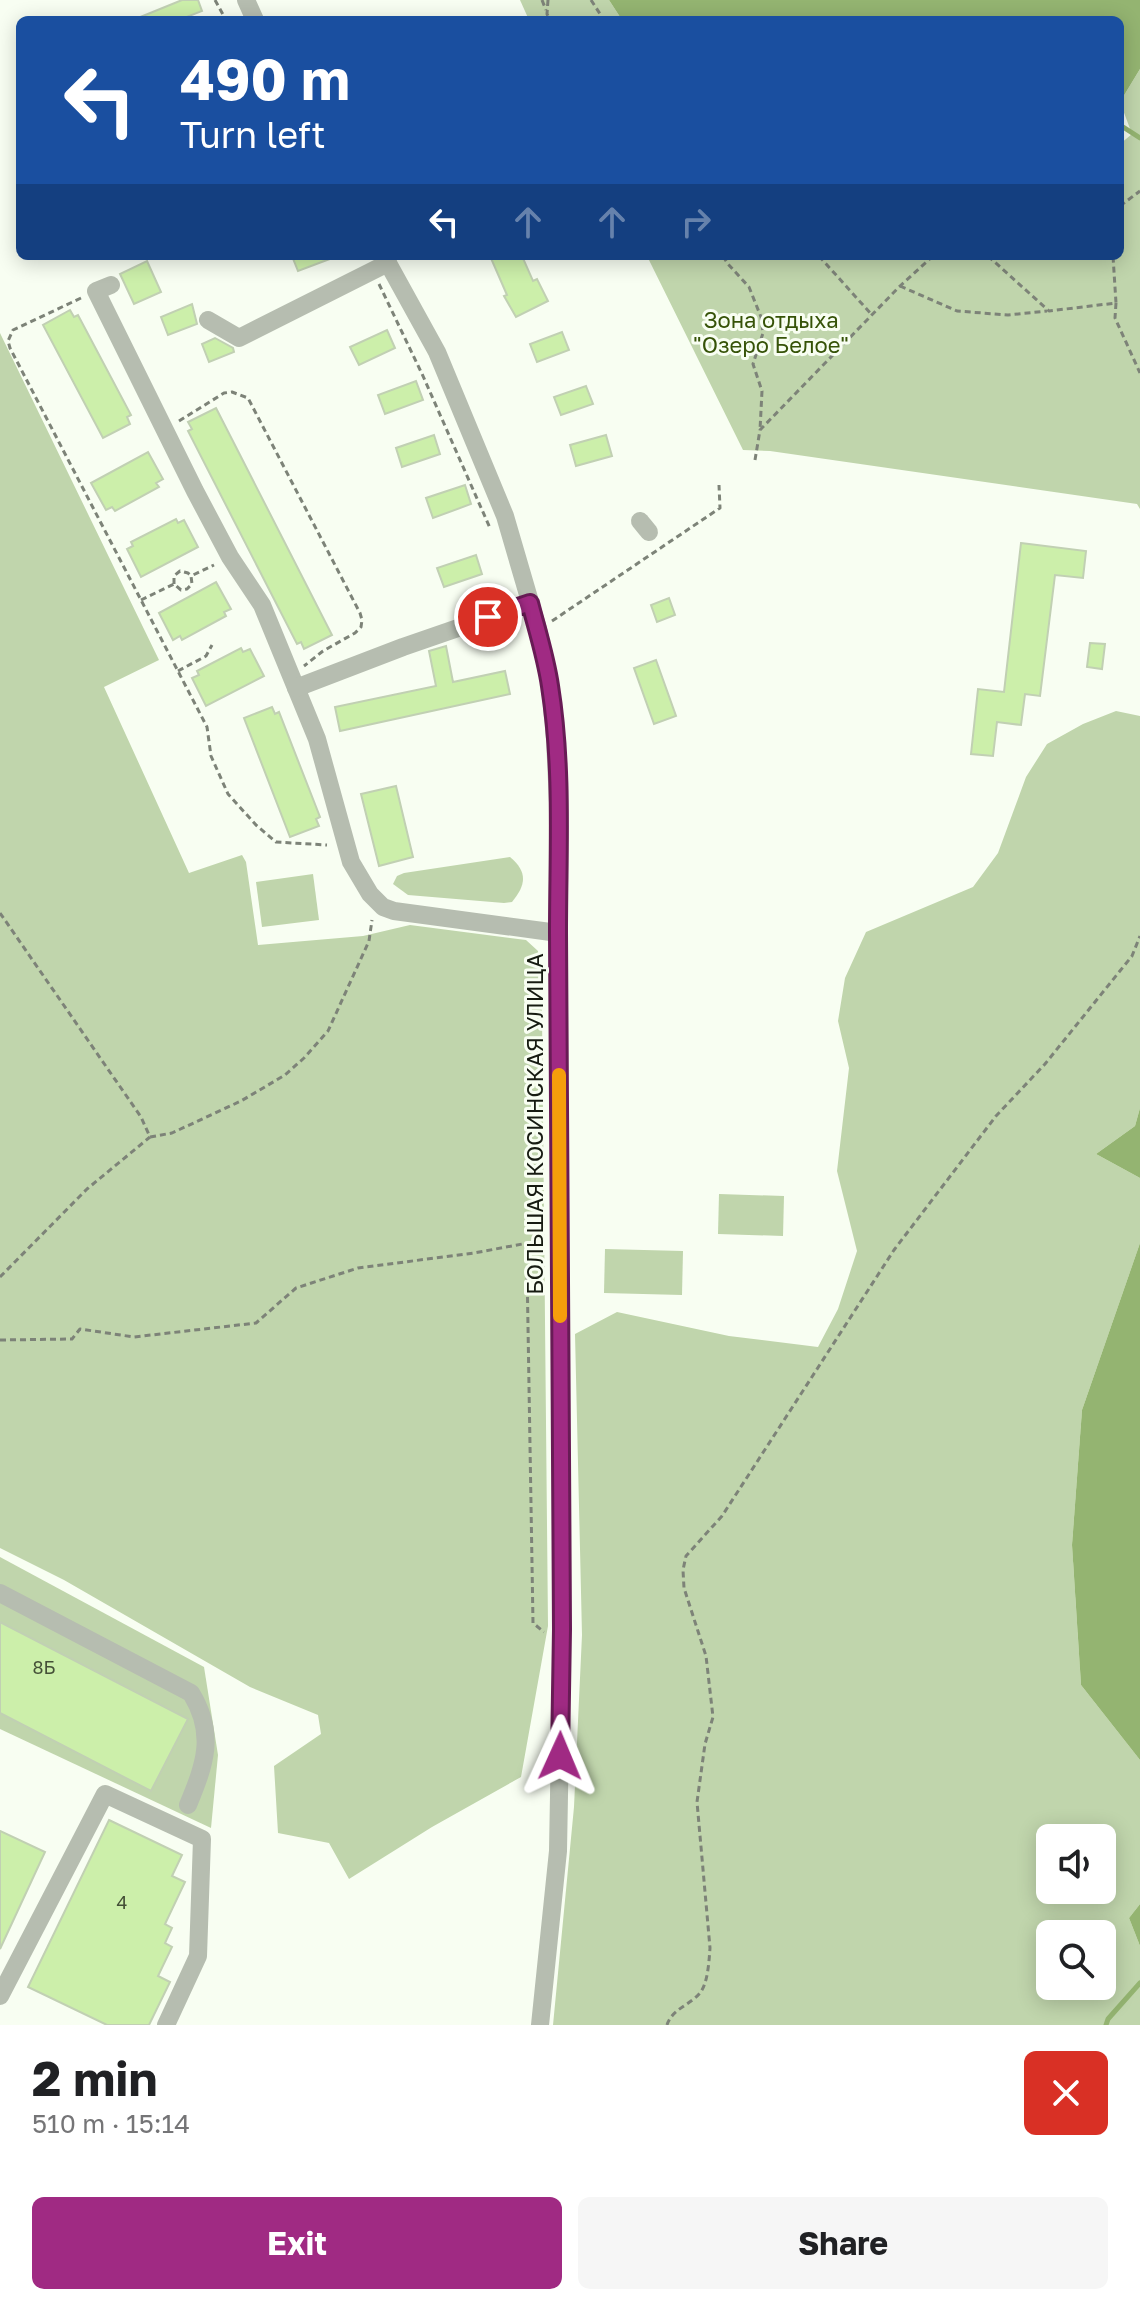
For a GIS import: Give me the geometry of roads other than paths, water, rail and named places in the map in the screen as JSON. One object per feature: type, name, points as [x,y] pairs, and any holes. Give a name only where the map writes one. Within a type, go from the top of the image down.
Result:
[{"type":"street","points":[[208,320],[239,338],[381,263]]},
{"type":"street","name":"БОЛЬШАЯ КОСИНСКАЯ УЛИЦА","points":[[381,263],[443,366],[505,516],[550,686],[554,725],[559,824],[562,1629],[558,1851],[540,2025]]},
{"type":"street","points":[[103,288],[164,430],[230,557],[262,605],[317,739],[351,862],[375,899],[383,907],[394,911],[558,933]]},
{"type":"street","points":[[294,682],[530,603]]},
{"type":"street","points":[[0,1593],[191,1693],[202,1711],[206,1742],[202,1770],[188,1805]]},
{"type":"street","points":[[0,1996],[105,1794],[202,1839],[198,1956],[166,2025]]},
{"type":"waterway","points":[[1124,128],[1140,138]]},
{"type":"waterway","points":[[1106,2025],[1140,1983]]},
{"type":"park label","name":"Зона отдыха \"Озеро Белое\"","points":[[771,332]]}]
